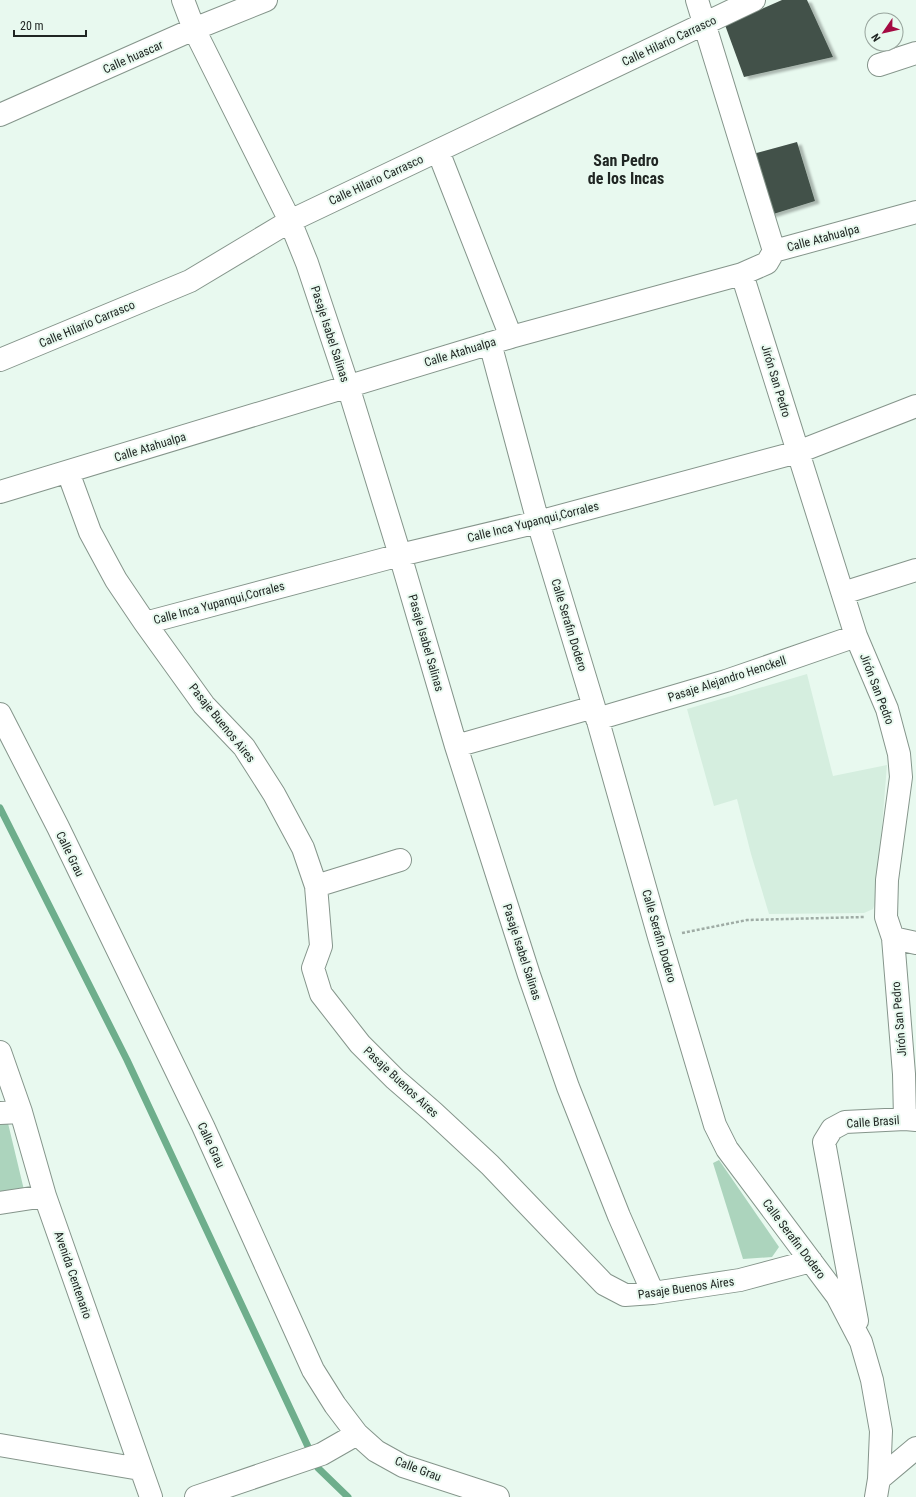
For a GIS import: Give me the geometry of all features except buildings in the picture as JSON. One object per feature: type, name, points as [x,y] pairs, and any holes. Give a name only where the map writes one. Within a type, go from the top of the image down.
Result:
[{"type":"street","name":"Pasaje Isabel Salinas","points":[[183,0],[194,29],[290,221],[307,263],[348,386],[400,555],[456,746],[529,975],[568,1087],[619,1216],[653,1293]]},
{"type":"street","name":"Calle huascar","points":[[0,115],[194,29],[266,0]]},
{"type":"street","points":[[697,0],[774,251]]},
{"type":"street","name":"Calle Hilario Carrasco","points":[[0,360],[190,281],[290,221],[754,0]]},
{"type":"street","points":[[879,65],[916,53]]},
{"type":"street","points":[[438,151],[511,337]]},
{"type":"street","name":"Calle Atahualpa","points":[[0,492],[490,343],[742,274],[767,263],[774,251],[916,212]]},
{"type":"street","name":"Jirón San Pedro","points":[[742,274],[856,636],[887,709],[899,754],[901,777],[887,880],[886,917],[893,938],[904,1074],[910,1120]]},
{"type":"street","name":"Calle Serafin Dodero","points":[[490,343],[538,522],[715,1125],[727,1149],[837,1296],[861,1342],[872,1380],[881,1431],[878,1488]]},
{"type":"street","name":"Calle Inca Yupanqui,Corrales","points":[[145,623],[400,555],[538,522],[798,452],[916,406]]},
{"type":"street","name":"Pasaje Buenos Aires","points":[[68,472],[90,532],[116,580],[204,705],[244,747],[274,794],[303,848],[316,886],[321,946],[313,968],[321,994],[360,1044],[395,1080],[433,1112],[490,1165],[604,1284],[625,1295],[653,1293],[740,1280],[811,1261]]},
{"type":"street","points":[[842,593],[916,570]]},
{"type":"street","name":"Pasaje Alejandro Henckell","points":[[456,746],[726,681],[856,636]]},
{"type":"street","name":"Calle Grau","points":[[0,714],[61,834],[203,1126],[313,1370],[335,1405],[357,1434],[376,1451],[403,1466],[498,1497]]},
{"type":"street","points":[[316,886],[400,860]]},
{"type":"street","points":[[893,938],[916,943]]},
{"type":"street","name":"Avenida Centenario","points":[[0,1052],[21,1112],[45,1196],[151,1497]]},
{"type":"street","points":[[0,1113],[21,1112]]},
{"type":"street","name":"Calle Brasil","points":[[861,1342],[824,1142],[832,1129],[845,1122],[910,1120]]},
{"type":"street","points":[[0,1203],[45,1196]]},
{"type":"street","points":[[196,1497],[322,1454],[357,1434]]},
{"type":"street","points":[[0,1445],[140,1469]]},
{"type":"street","points":[[878,1488],[916,1448]]},
{"type":"path","points":[[659,937],[747,920],[886,917]]},
{"type":"shaded area","points":[[807,674],[833,776],[887,765],[876,900],[873,909],[864,913],[769,914],[751,854],[737,799],[714,806],[687,709]]},
{"type":"shaded area","points":[[0,1119],[7,1119],[24,1190],[0,1194]]},
{"type":"shaded area","points":[[719,1160],[779,1247],[772,1257],[743,1259],[713,1163]]},
{"type":"waterway","points":[[0,808],[127,1060],[318,1468],[348,1497]]},
{"type":"district","name":"San Pedro de los Incas","points":[[626,169]]}]
